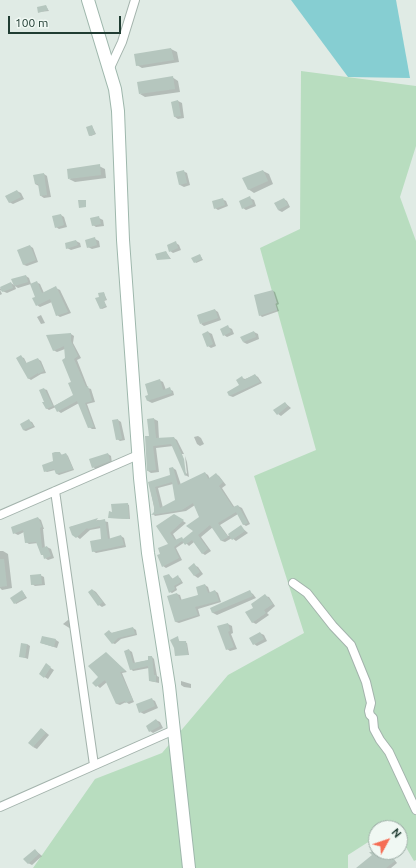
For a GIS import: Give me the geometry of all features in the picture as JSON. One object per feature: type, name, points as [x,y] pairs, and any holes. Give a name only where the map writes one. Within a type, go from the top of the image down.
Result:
[{"type":"main road","points":[[88,0],[115,89],[118,110],[123,240],[138,456],[148,553],[169,686],[189,868]]},
{"type":"street","points":[[109,70],[122,42],[135,0]]},
{"type":"street","points":[[0,515],[138,456]]},
{"type":"street","points":[[55,492],[94,765]]},
{"type":"street","points":[[293,583],[307,593],[333,626],[351,645],[366,682],[371,703],[369,711],[373,718],[374,729],[389,752],[416,810]]},
{"type":"street","points":[[0,807],[174,730]]},
{"type":"green space","points":[[301,71],[416,86],[416,146],[400,197],[416,241],[416,860],[414,861],[408,851],[408,820],[368,820],[368,842],[348,855],[348,868],[33,868],[95,779],[162,753],[228,675],[304,633],[254,476],[316,450],[260,248],[300,229]]},
{"type":"water","points":[[291,0],[396,0],[410,78],[348,77]]},
{"type":"building","points":[[46,5],[48,10],[38,13],[37,7]]},
{"type":"building","points":[[171,48],[174,60],[136,66],[134,54]]},
{"type":"building","points":[[173,76],[175,89],[139,94],[137,82]]},
{"type":"building","points":[[178,100],[181,116],[174,117],[171,102]]},
{"type":"building","points":[[92,125],[95,134],[89,136],[86,127]]},
{"type":"building","points":[[100,164],[101,175],[68,179],[67,169]]},
{"type":"building","points":[[184,170],[187,183],[179,185],[176,172]]},
{"type":"building","points":[[263,170],[268,181],[248,190],[242,178]]},
{"type":"building","points":[[44,173],[47,195],[40,196],[38,184],[35,184],[33,175]]},
{"type":"building","points":[[17,190],[21,197],[9,203],[5,196]]},
{"type":"building","points":[[250,196],[253,204],[242,209],[239,201]]},
{"type":"building","points":[[223,198],[225,205],[214,209],[212,201]]},
{"type":"building","points":[[284,198],[288,205],[278,210],[274,203]]},
{"type":"building","points":[[78,200],[86,200],[86,207],[79,208]]},
{"type":"building","points":[[61,214],[64,225],[55,228],[52,216]]},
{"type":"building","points":[[99,216],[101,224],[92,226],[90,218]]},
{"type":"building","points":[[95,237],[97,245],[87,248],[85,240]]},
{"type":"building","points":[[76,240],[78,245],[66,249],[65,243]]},
{"type":"building","points":[[176,241],[178,248],[169,252],[167,245]]},
{"type":"building","points":[[30,245],[36,260],[23,265],[17,250]]},
{"type":"building","points":[[166,251],[170,259],[157,260],[155,254]]},
{"type":"building","points":[[200,254],[202,259],[194,263],[191,258]]},
{"type":"building","points":[[26,275],[28,282],[14,286],[11,279]]},
{"type":"building","points":[[37,281],[42,293],[56,286],[68,312],[56,316],[50,299],[36,306],[32,298],[35,297],[30,284]]},
{"type":"building","points":[[11,282],[13,288],[2,292],[0,287]]},
{"type":"building","points":[[273,290],[277,303],[275,304],[277,310],[259,316],[254,295]]},
{"type":"building","points":[[104,292],[106,306],[100,309],[95,298],[99,297],[98,293]]},
{"type":"building","points":[[215,309],[218,318],[200,324],[197,315]]},
{"type":"building","points":[[228,325],[231,332],[223,336],[220,329]]},
{"type":"building","points":[[208,331],[213,344],[207,347],[202,334]]},
{"type":"building","points":[[254,331],[256,337],[243,342],[240,337]]},
{"type":"building","points":[[71,333],[71,341],[78,356],[74,359],[86,387],[88,386],[92,401],[85,403],[94,427],[88,428],[77,401],[57,412],[54,406],[73,395],[68,383],[71,382],[62,360],[65,358],[64,346],[53,351],[46,335]]},
{"type":"building","points":[[21,355],[26,363],[38,358],[44,371],[28,379],[16,358]]},
{"type":"building","points":[[255,374],[260,382],[229,396],[227,392],[239,385],[236,380],[242,376],[244,380]]},
{"type":"building","points":[[160,379],[163,390],[170,387],[172,393],[147,401],[145,396],[148,395],[145,384]]},
{"type":"building","points":[[44,388],[53,406],[46,409],[42,402],[44,402],[39,390]]},
{"type":"building","points":[[285,402],[288,406],[277,415],[273,410]]},
{"type":"building","points":[[154,418],[156,438],[174,437],[184,459],[185,476],[171,444],[153,446],[156,470],[147,471],[145,436],[149,436],[147,419]]},
{"type":"building","points":[[29,419],[33,426],[23,430],[20,424]]},
{"type":"building","points":[[118,419],[122,439],[116,440],[112,420]]},
{"type":"building","points":[[60,452],[61,455],[66,453],[73,469],[56,474],[54,469],[44,472],[42,465],[53,461],[52,453]]},
{"type":"building","points":[[108,453],[110,461],[92,468],[89,459]]},
{"type":"building","points":[[173,467],[178,485],[205,472],[208,479],[216,473],[223,482],[219,486],[233,507],[238,505],[248,523],[243,525],[236,512],[218,523],[228,537],[221,541],[210,525],[198,535],[208,549],[202,554],[192,540],[185,545],[182,541],[174,547],[179,558],[162,567],[157,555],[160,554],[158,548],[168,544],[156,526],[174,514],[184,520],[170,533],[175,540],[182,537],[183,539],[193,531],[186,526],[199,517],[193,503],[182,510],[151,515],[154,512],[154,506],[148,482],[170,475],[169,468]],"holes":[[[172,482],[175,500],[160,508],[155,487]]]},
{"type":"building","points":[[128,503],[129,519],[108,518],[109,511],[112,512],[111,504]]},
{"type":"building","points":[[38,517],[42,527],[40,528],[42,548],[47,546],[51,556],[44,559],[36,542],[25,543],[23,530],[13,534],[11,527]]},
{"type":"building","points":[[98,518],[96,521],[105,519],[108,539],[121,535],[124,545],[92,552],[90,541],[101,539],[100,526],[87,528],[76,538],[72,535],[69,527]]},
{"type":"building","points":[[241,525],[245,531],[232,540],[228,534]]},
{"type":"building","points":[[0,559],[4,559],[7,586],[0,587]]},
{"type":"building","points":[[194,563],[200,572],[194,576],[188,568]]},
{"type":"building","points":[[41,574],[42,584],[31,585],[30,575]]},
{"type":"building","points":[[169,574],[172,579],[178,575],[181,582],[174,586],[175,589],[169,593],[163,576]]},
{"type":"building","points":[[205,584],[208,593],[215,590],[219,601],[195,607],[198,615],[175,622],[167,596],[177,593],[180,600],[198,595],[196,587]]},
{"type":"building","points":[[92,589],[103,602],[98,606],[88,592]]},
{"type":"building","points":[[22,590],[26,597],[14,604],[10,598]]},
{"type":"building","points":[[250,590],[253,596],[212,613],[210,608]]},
{"type":"building","points":[[265,594],[273,604],[264,610],[266,613],[252,623],[245,612],[253,608],[251,604]]},
{"type":"building","points":[[228,623],[230,631],[228,632],[234,647],[226,650],[217,626]]},
{"type":"building","points":[[133,627],[135,634],[118,638],[112,644],[104,634],[109,630],[111,633]]},
{"type":"building","points":[[260,632],[264,639],[253,645],[249,638]]},
{"type":"building","points":[[42,636],[56,639],[54,647],[40,643]]},
{"type":"building","points":[[178,636],[179,641],[186,641],[188,655],[175,656],[174,648],[170,640]]},
{"type":"building","points":[[21,643],[27,644],[25,658],[19,657]]},
{"type":"building","points":[[129,649],[133,663],[148,660],[148,656],[152,656],[156,682],[149,681],[148,666],[130,670],[124,651]]},
{"type":"building","points":[[106,652],[126,671],[120,672],[133,700],[116,704],[105,680],[96,687],[92,683],[98,677],[88,666]]},
{"type":"building","points":[[46,663],[51,667],[44,678],[39,674]]},
{"type":"building","points":[[152,698],[155,706],[139,713],[136,704]]},
{"type":"building","points":[[156,719],[160,726],[149,732],[146,726]]},
{"type":"building","points":[[41,728],[46,733],[33,747],[28,743]]},
{"type":"building","points":[[35,849],[39,854],[28,864],[23,859]]},
{"type":"building","points":[[368,858],[368,860],[395,861],[386,868],[356,868]]}]
